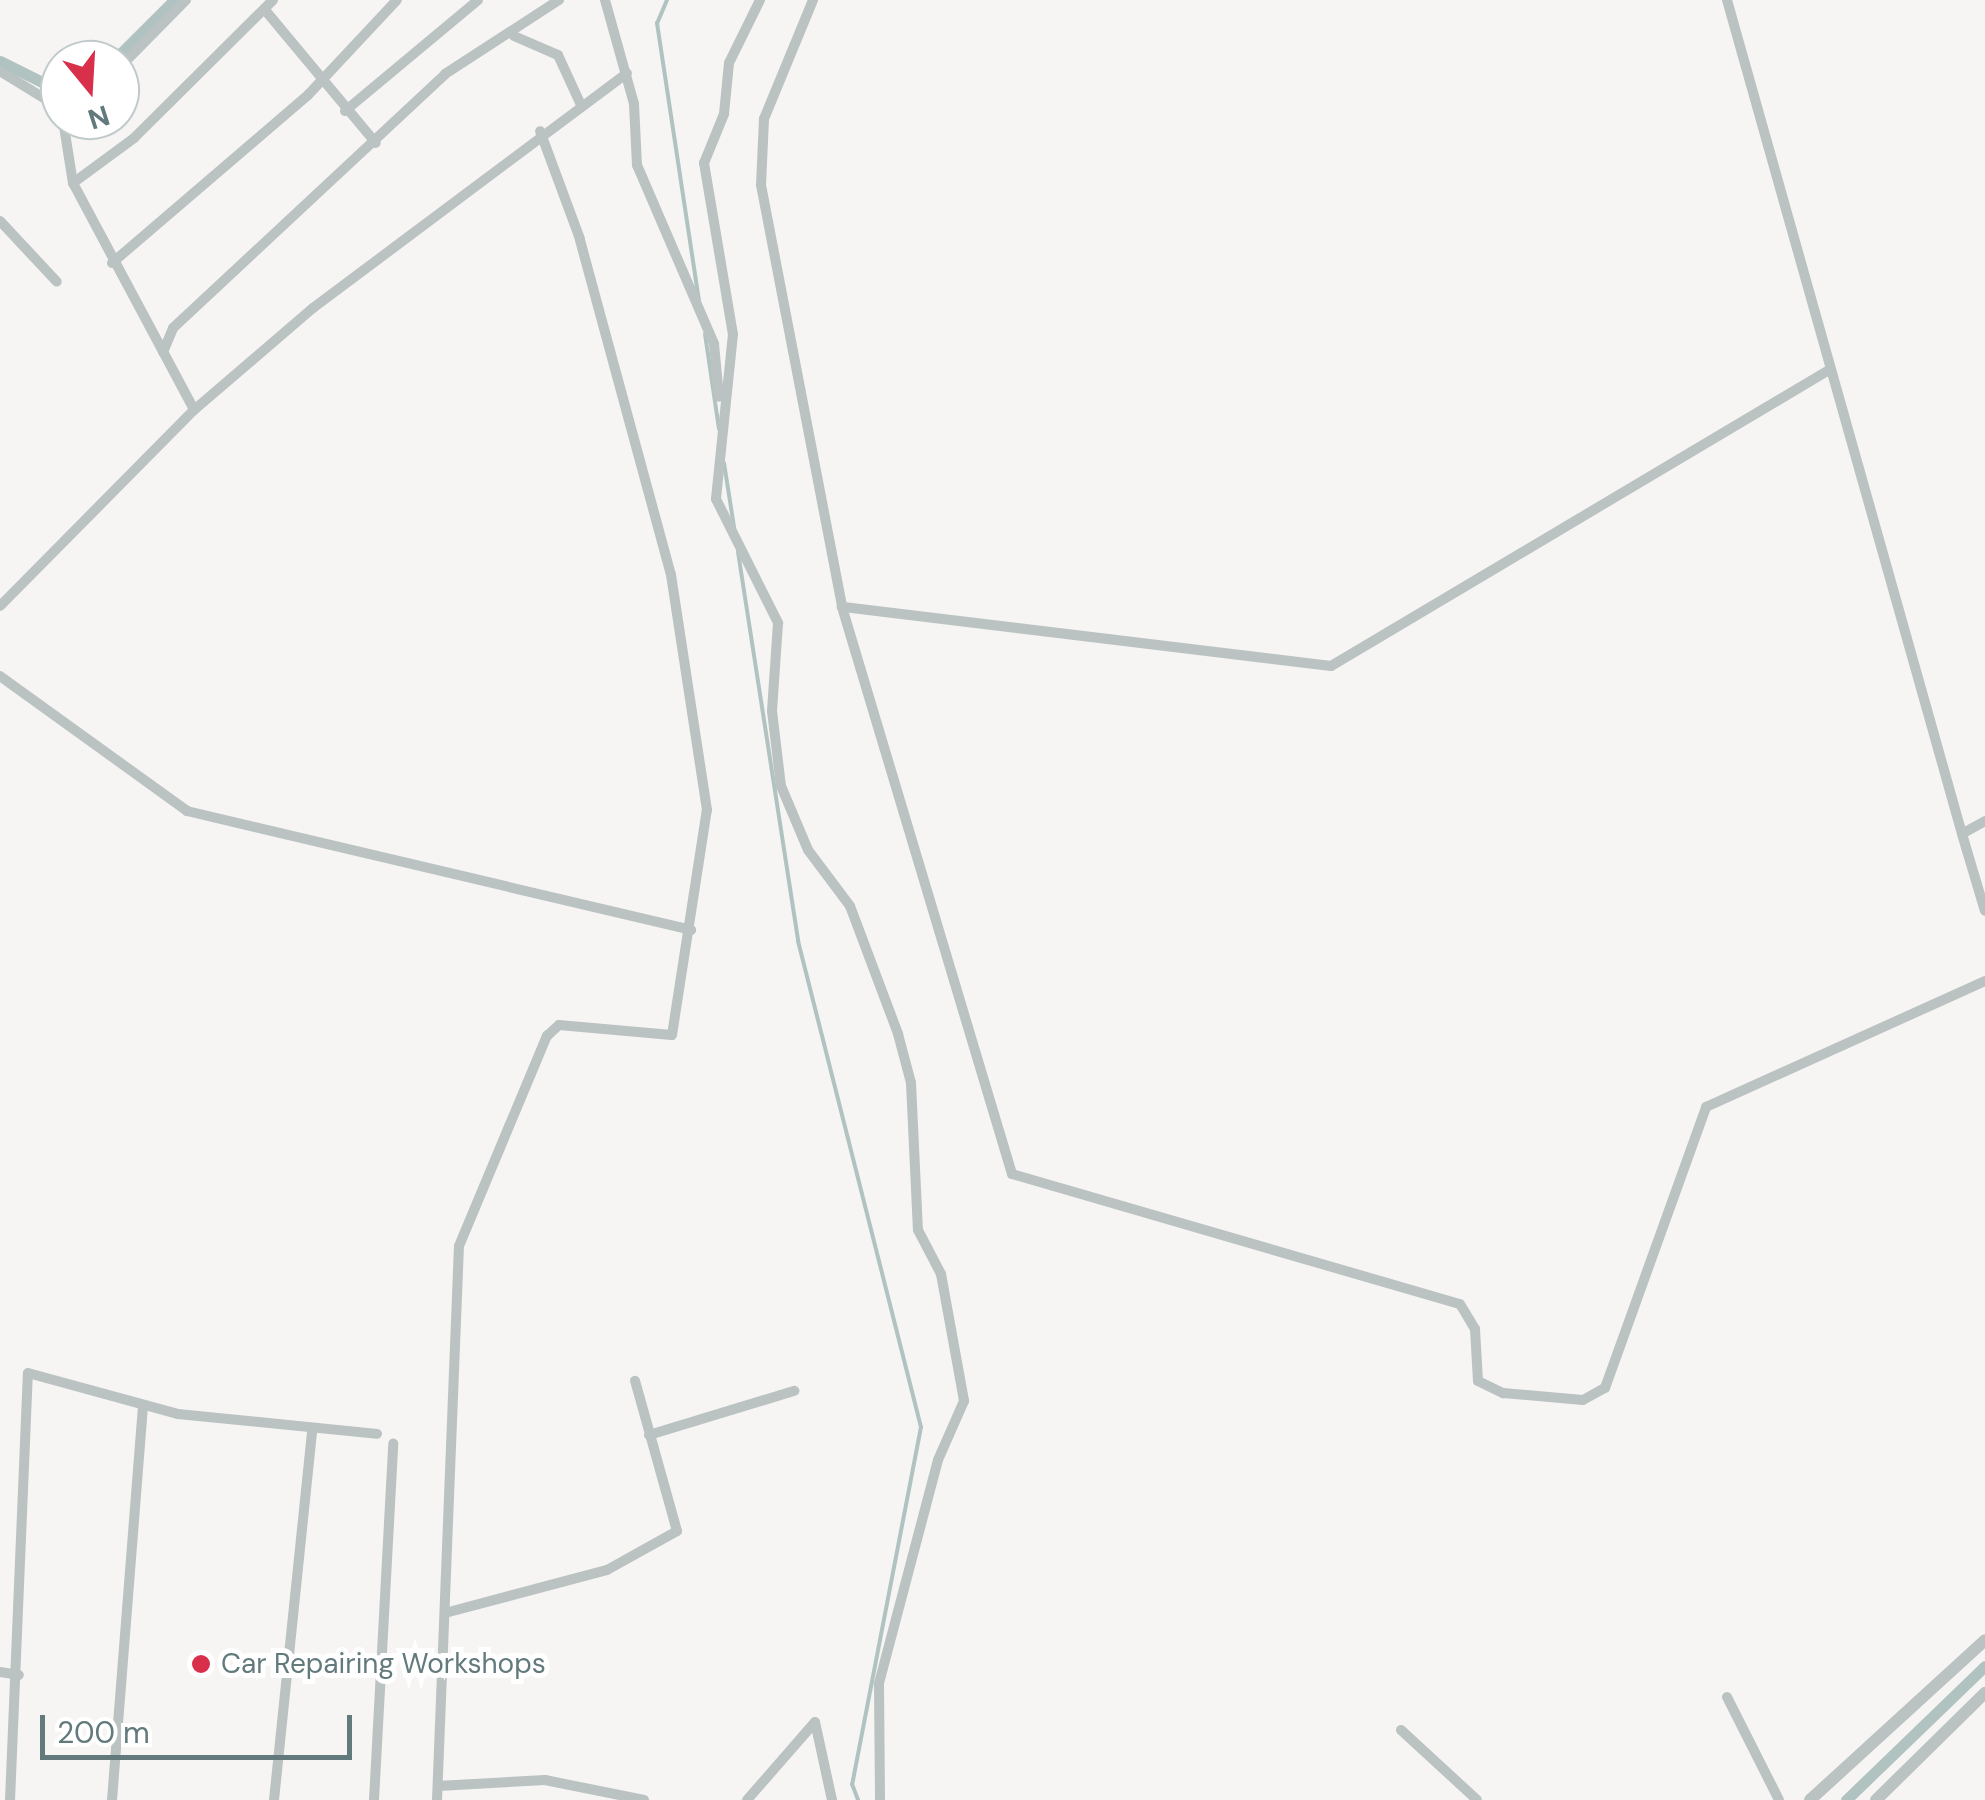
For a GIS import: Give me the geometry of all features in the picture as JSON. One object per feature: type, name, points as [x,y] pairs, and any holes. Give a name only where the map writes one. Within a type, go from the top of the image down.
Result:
[{"type":"street","points":[[140,47],[186,0]]},
{"type":"street","points":[[112,264],[319,80],[398,0]]},
{"type":"street","points":[[345,111],[478,0]]},
{"type":"street","points":[[164,352],[173,328],[446,74],[514,36],[559,0]]},
{"type":"street","points":[[605,0],[627,73],[637,165],[714,344],[722,412]]},
{"type":"street","points":[[760,0],[728,63],[724,114],[704,163],[733,334],[716,500],[778,623],[772,711],[782,786],[808,850],[850,906],[888,999],[911,1084],[918,1230],[941,1274],[964,1401],[938,1460],[880,1684],[880,1800]]},
{"type":"street","points":[[813,0],[764,119],[760,185],[842,607],[1012,1174],[1460,1304],[1475,1329],[1478,1381],[1503,1393],[1582,1400],[1605,1388],[1706,1107],[1985,980]]},
{"type":"street","points":[[1726,0],[1985,911]]},
{"type":"street","points":[[72,183],[134,138],[269,5],[319,80],[376,143]]},
{"type":"street","points":[[514,36],[558,55],[581,105]]},
{"type":"street","points":[[0,70],[40,93]]},
{"type":"street","points":[[0,606],[194,410],[540,131],[627,73]]},
{"type":"street","points":[[437,1800],[459,1246],[546,1036],[559,1025],[672,1035],[707,810],[671,575],[580,240],[540,131]]},
{"type":"street","points":[[66,140],[72,183],[112,264],[194,410]]},
{"type":"street","points":[[0,221],[57,282]]},
{"type":"street","points":[[842,607],[1331,666],[1829,370]]},
{"type":"street","points":[[0,676],[187,811],[691,930]]},
{"type":"street","points":[[1962,834],[1985,821]]},
{"type":"street","points":[[10,1800],[19,1675],[28,1372],[143,1406],[312,1431],[377,1434]]},
{"type":"street","points":[[445,1613],[607,1570],[677,1532],[635,1381]]},
{"type":"street","points":[[650,1434],[794,1391]]},
{"type":"street","points":[[112,1800],[143,1406]]},
{"type":"street","points":[[274,1800],[312,1431]]},
{"type":"street","points":[[374,1800],[393,1444]]},
{"type":"street","points":[[1810,1800],[1985,1640]]},
{"type":"street","points":[[0,1672],[19,1675]]},
{"type":"street","points":[[1876,1800],[1985,1693]]},
{"type":"street","points":[[1727,1696],[1780,1800]]},
{"type":"street","points":[[747,1800],[815,1722],[832,1800]]},
{"type":"street","points":[[1401,1730],[1477,1800]]},
{"type":"street","points":[[438,1786],[545,1780],[644,1800]]},
{"type":"waterway","points":[[134,40],[174,0]]},
{"type":"waterway","points":[[667,0],[657,23],[699,300]]},
{"type":"waterway","points":[[0,61],[40,81]]},
{"type":"waterway","points":[[705,334],[719,429]]},
{"type":"waterway","points":[[724,463],[734,527]]},
{"type":"waterway","points":[[738,552],[798,941],[921,1427],[852,1784],[858,1800]]},
{"type":"waterway","points":[[1846,1800],[1985,1666]]},
{"type":"place","name":"Car Repairing Workshops","points":[[201,1664]]}]
